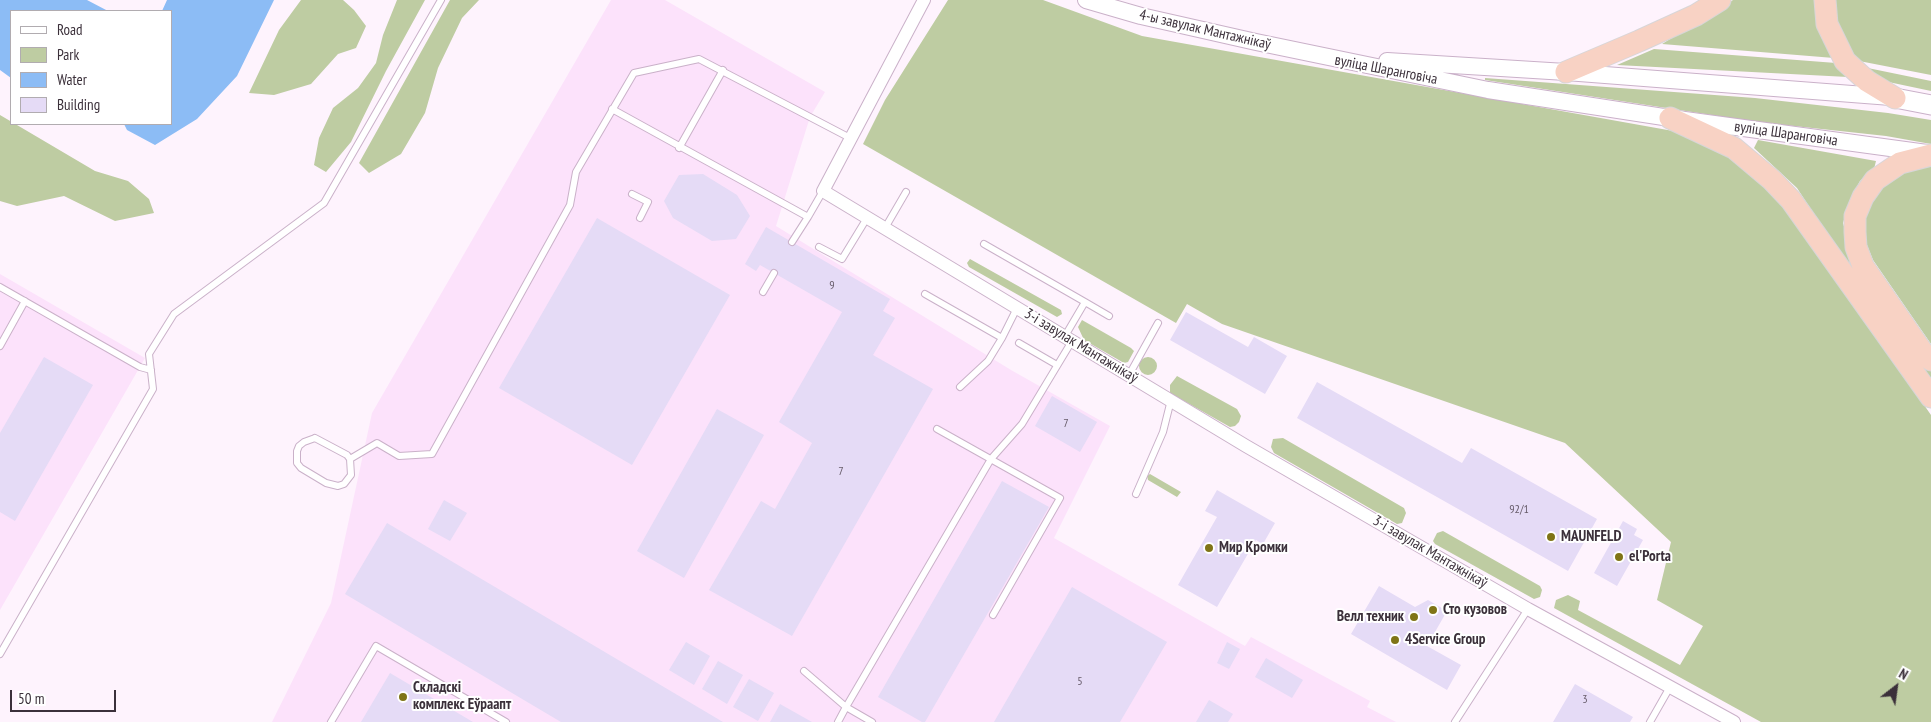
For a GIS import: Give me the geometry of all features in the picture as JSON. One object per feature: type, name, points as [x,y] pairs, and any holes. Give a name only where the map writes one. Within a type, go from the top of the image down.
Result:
[{"type":"highway","points":[[1566,72],[1639,42],[1696,15],[1720,0]]},
{"type":"highway","points":[[1824,0],[1826,24],[1845,61],[1867,82],[1895,98]]},
{"type":"highway","points":[[1670,118],[1734,148],[1772,180],[1791,200],[1931,397]]},
{"type":"highway","points":[[1931,154],[1900,164],[1875,180],[1863,197],[1855,216],[1855,232],[1856,247],[1863,266],[1926,357],[1931,360]]},
{"type":"main road","name":"вуліца Шаранговіча","points":[[1895,98],[1931,105]]},
{"type":"street","points":[[823,192],[924,0]]},
{"type":"street","name":"4-ы завулак Мантажнікаў","points":[[1086,0],[1141,16],[1325,58]]},
{"type":"street","name":"вуліца Шаранговіча","points":[[1325,58],[1566,72],[1895,98]]},
{"type":"street","name":"вуліца Шаранговіча","points":[[1325,58],[1488,90],[1670,118],[1931,154]]},
{"type":"street","name":"3-і завулак Мантажнікаў","points":[[823,192],[1171,400],[1528,609],[1734,722]]},
{"type":"lane","points":[[0,654],[152,389],[149,354],[174,314],[324,203],[441,0]]},
{"type":"lane","points":[[350,459],[377,443],[399,456],[432,454],[570,205],[576,172],[634,74],[699,59],[852,139]]},
{"type":"lane","points":[[679,148],[723,70]]},
{"type":"lane","points":[[612,109],[679,148],[808,217]]},
{"type":"lane","points":[[792,242],[823,192]]},
{"type":"lane","points":[[884,229],[906,192]]},
{"type":"lane","points":[[632,194],[648,202],[640,218]]},
{"type":"lane","points":[[819,247],[842,260],[867,218]]},
{"type":"lane","points":[[984,244],[1109,316]]},
{"type":"lane","points":[[763,292],[774,273]]},
{"type":"lane","points":[[0,287],[140,367],[151,370]]},
{"type":"lane","points":[[925,294],[1002,338]]},
{"type":"lane","points":[[0,346],[25,301]]},
{"type":"lane","points":[[838,722],[991,459],[1022,424],[1057,365],[1085,302]]},
{"type":"lane","points":[[960,387],[988,361],[1018,308]]},
{"type":"lane","points":[[1129,375],[1158,323]]},
{"type":"lane","points":[[1019,343],[1057,365]]},
{"type":"lane","points":[[1136,494],[1162,432],[1171,400]]},
{"type":"lane","points":[[937,429],[1060,498],[993,615]]},
{"type":"lane","points":[[315,438],[347,455],[350,459],[352,470],[348,480],[344,484],[332,485],[300,468],[296,457],[297,451],[304,442],[315,438]]},
{"type":"lane","points":[[1455,722],[1528,609]]},
{"type":"lane","points":[[331,722],[376,646],[506,722]]},
{"type":"lane","points":[[804,671],[846,707],[872,722]]},
{"type":"lane","points":[[1650,722],[1670,687]]},
{"type":"shaded area","points":[[611,0],[665,0],[825,92],[810,117],[776,226],[1011,370],[1110,426],[1054,538],[1245,646],[1251,637],[1370,701],[1367,707],[1396,722],[272,722],[331,603],[372,413]]},
{"type":"shaded area","points":[[0,274],[145,358],[0,610]]},
{"type":"green space","points":[[301,0],[343,0],[354,10],[366,26],[356,48],[338,54],[311,84],[274,95],[249,93],[279,30]]},
{"type":"green space","points":[[397,0],[425,0],[386,71],[351,142],[326,172],[314,165],[319,138],[333,108],[358,88],[376,63],[383,35]]},
{"type":"green space","points":[[450,0],[479,0],[462,18],[438,68],[425,113],[401,154],[369,173],[359,163]]},
{"type":"green space","points":[[948,0],[1043,0],[1142,36],[1690,134],[1724,150],[1782,201],[1931,415],[1931,722],[1761,722],[1554,608],[1556,600],[1568,595],[1580,601],[1578,610],[1680,665],[1703,626],[1657,600],[1671,542],[1565,443],[1222,324],[1187,304],[1176,323],[863,144],[885,100]]},
{"type":"green space","points":[[1733,0],[1817,0],[1834,58],[1662,44]]},
{"type":"green space","points":[[1834,0],[1931,0],[1931,75],[1854,60],[1838,33]]},
{"type":"green space","points":[[1654,49],[1836,63],[1848,77],[1617,65]]},
{"type":"green space","points":[[1858,66],[1931,81],[1931,91],[1879,80]]},
{"type":"green space","points":[[1485,78],[1755,98],[1888,113],[1931,120],[1931,144],[1886,136],[1757,122],[1485,80]]},
{"type":"green space","points":[[0,115],[10,121],[10,125],[17,125],[95,171],[128,181],[149,199],[154,213],[115,221],[64,196],[17,206],[0,201]]},
{"type":"green space","points":[[1758,140],[1876,161],[1874,169],[1860,181],[1850,200],[1843,223],[1853,259],[1931,366],[1931,383],[1857,280],[1797,188],[1754,148]]},
{"type":"green space","points":[[1924,165],[1931,167],[1931,344],[1873,260],[1865,240],[1865,212],[1876,191],[1895,175]]},
{"type":"green space","points":[[970,259],[1061,310],[1062,314],[1057,317],[969,267],[967,263]]},
{"type":"green space","points":[[1082,320],[1131,348],[1134,351],[1128,362],[1124,363],[1084,340],[1078,327]]},
{"type":"green space","points":[[1148,357],[1154,360],[1157,366],[1154,372],[1148,375],[1142,372],[1139,366],[1142,360]]},
{"type":"green space","points":[[1177,376],[1237,409],[1241,416],[1239,422],[1235,426],[1230,427],[1170,393],[1170,385]]},
{"type":"green space","points":[[1283,438],[1404,508],[1406,513],[1402,523],[1397,524],[1274,453],[1271,447],[1273,439]]},
{"type":"green space","points":[[1150,474],[1181,492],[1177,497],[1148,480],[1147,476]]},
{"type":"green space","points":[[1443,531],[1540,586],[1542,590],[1540,597],[1534,599],[1435,544],[1433,541],[1437,533]]},
{"type":"water","points":[[0,0],[87,0],[106,10],[10,10],[10,77],[0,70]]},
{"type":"water","points":[[167,0],[274,0],[237,76],[197,119],[155,145],[127,130],[124,125],[172,125],[172,10],[162,10]]},
{"type":"building","points":[[703,174],[737,195],[750,216],[736,239],[712,241],[673,218],[664,201],[679,175]]},
{"type":"building","points":[[597,218],[730,295],[632,465],[499,388]]},
{"type":"building","points":[[766,227],[890,299],[883,311],[895,318],[873,355],[933,389],[792,636],[709,590],[761,501],[775,509],[812,443],[779,422],[842,312],[760,265],[756,271],[745,264]]},
{"type":"building","points":[[1186,312],[1248,347],[1254,337],[1287,356],[1265,394],[1170,340]]},
{"type":"building","points":[[44,357],[93,385],[15,521],[0,512],[0,433]]},
{"type":"building","points":[[1317,382],[1462,463],[1471,448],[1597,519],[1568,571],[1297,418]]},
{"type":"building","points":[[1052,396],[1097,422],[1080,452],[1035,426]]},
{"type":"building","points":[[717,409],[764,435],[684,578],[637,551]]},
{"type":"building","points":[[1002,481],[1049,507],[925,722],[922,722],[878,697]]},
{"type":"building","points":[[1217,490],[1275,523],[1263,544],[1256,540],[1217,607],[1178,585],[1217,517],[1205,511]]},
{"type":"building","points":[[444,500],[467,513],[450,541],[428,529]]},
{"type":"building","name":"el'Porta","points":[[1623,521],[1637,529],[1634,535],[1643,540],[1617,586],[1594,573]]},
{"type":"building","points":[[387,523],[723,722],[561,722],[345,594]]},
{"type":"building","name":"4Service Group","points":[[1379,586],[1415,607],[1428,600],[1447,611],[1427,646],[1461,665],[1447,690],[1351,634]]},
{"type":"building","points":[[1072,587],[1167,642],[1120,722],[994,722]]},
{"type":"building","points":[[686,642],[710,656],[694,685],[669,670]]},
{"type":"building","points":[[1227,642],[1240,649],[1229,669],[1217,663]]},
{"type":"building","points":[[1266,658],[1303,680],[1292,698],[1255,677]]},
{"type":"building","points":[[718,661],[743,675],[727,704],[702,689]]},
{"type":"building","name":"Складскі комплекс Еўраапт","points":[[390,673],[473,722],[361,722]]},
{"type":"building","points":[[749,679],[774,693],[758,721],[733,707]]},
{"type":"building","points":[[1575,684],[1633,717],[1630,722],[1553,722]]},
{"type":"building","points":[[1209,700],[1233,714],[1228,722],[1196,722]]},
{"type":"building","points":[[780,704],[812,722],[770,722]]},
{"type":"place","name":"MAUNFELD","points":[[1551,537]]},
{"type":"place","name":"Мир Кромки","points":[[1209,548]]},
{"type":"place","name":"el'Porta","points":[[1619,557]]},
{"type":"place","name":"Сто кузовов","points":[[1433,610]]},
{"type":"place","name":"Велл техник","points":[[1414,617]]},
{"type":"place","name":"4Service Group","points":[[1395,640]]},
{"type":"place","name":"Складскі комплекс Еўраапт","points":[[403,697]]}]
